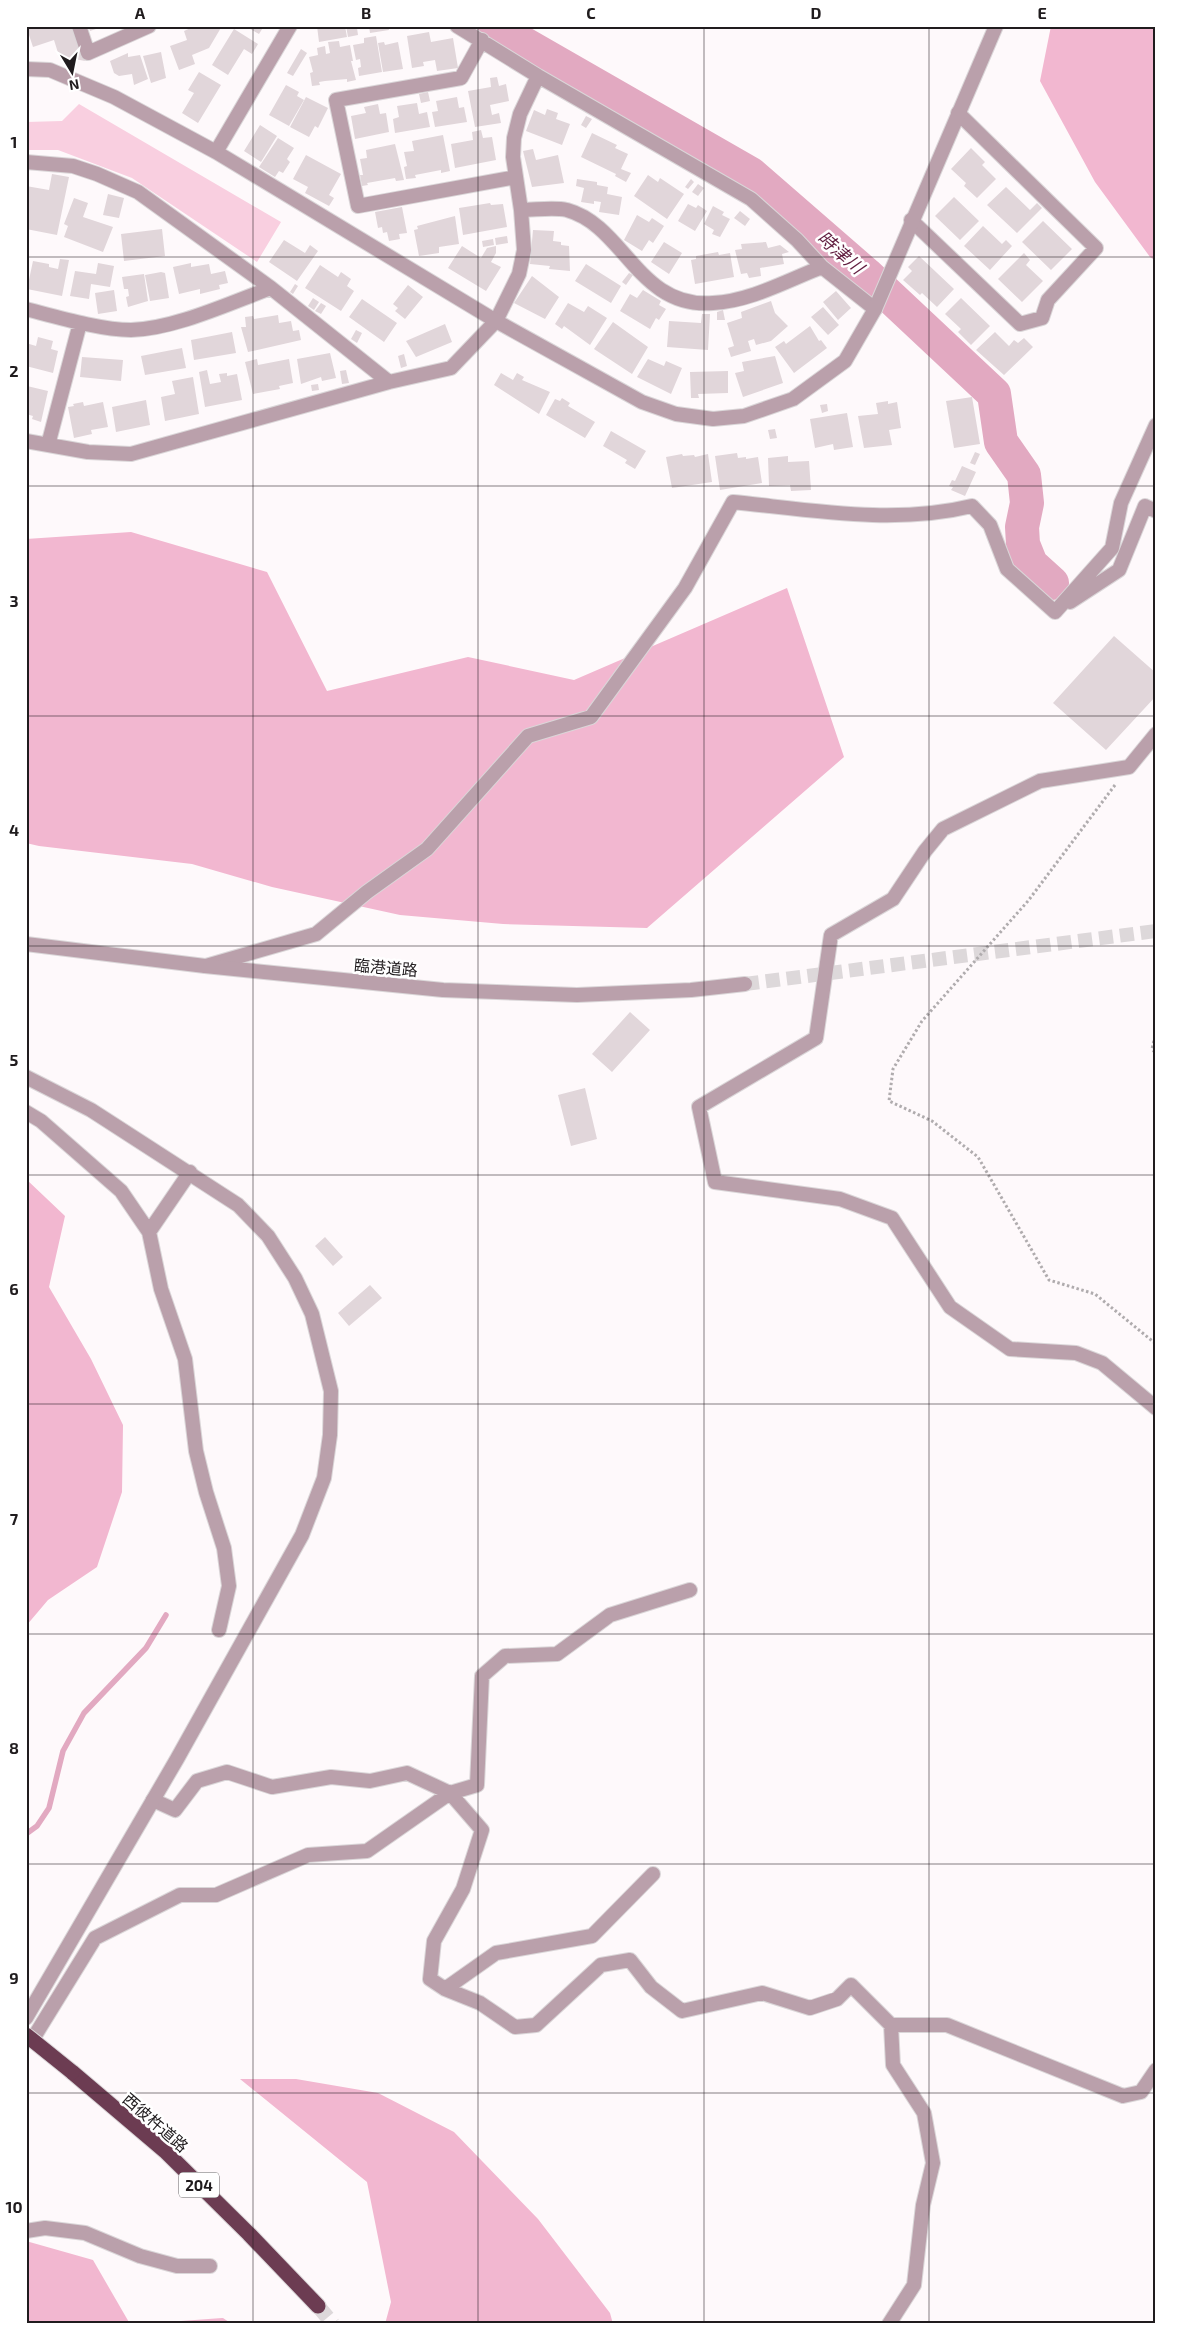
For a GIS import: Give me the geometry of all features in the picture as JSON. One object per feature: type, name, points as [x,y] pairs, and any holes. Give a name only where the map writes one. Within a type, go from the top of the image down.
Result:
[{"type":"highway","name":"西彼杵道路","points":[[26,2035],[172,2158],[318,2306]]},
{"type":"street","points":[[79,26],[88,52],[150,26]]},
{"type":"street","points":[[216,152],[290,26]]},
{"type":"street","points":[[457,26],[538,76],[751,199],[797,240],[822,266],[875,308]]},
{"type":"street","points":[[26,69],[50,70],[114,97],[216,152],[496,321],[642,402],[676,414],[713,419],[744,416],[793,399],[845,361],[875,308],[911,220],[996,26]]},
{"type":"street","points":[[482,40],[461,78],[336,100],[358,206],[516,177]]},
{"type":"street","points":[[26,441],[88,452],[131,454],[389,382],[451,368],[496,321],[519,274],[524,250],[522,210],[513,157],[514,138],[520,114],[538,76]]},
{"type":"street","points":[[911,220],[1020,324],[1042,318],[1048,300],[1096,248],[958,113]]},
{"type":"street","points":[[26,162],[73,166],[138,192],[271,288],[389,382]]},
{"type":"street","points":[[522,210],[567,210],[594,223],[636,269],[657,288],[680,299],[712,304],[742,298],[822,266]]},
{"type":"street","points":[[26,309],[80,323],[131,330],[180,321],[271,288]]},
{"type":"street","points":[[48,445],[80,323]]},
{"type":"street","points":[[1055,612],[1112,548],[1121,503],[1156,425]]},
{"type":"street","points":[[1055,612],[1119,570],[1156,496]]},
{"type":"street","points":[[205,966],[316,934],[367,892],[427,849],[528,736],[591,717],[685,588],[733,502],[854,515],[943,513],[972,506],[990,525],[1007,569],[1055,612]]},
{"type":"street","points":[[1156,734],[1129,766],[1040,781],[943,829],[925,851],[893,899],[831,934],[816,1038],[699,1107],[715,1182],[840,1200],[892,1218],[950,1307],[1010,1349],[1076,1353],[1102,1363],[1156,1408]]},
{"type":"street","name":"臨港道路","points":[[26,944],[205,966],[443,990],[577,995],[692,990],[745,984]]},
{"type":"street","points":[[26,1077],[91,1110],[190,1172],[238,1205],[268,1236],[295,1278],[312,1314],[330,1391],[330,1435],[324,1478],[302,1535],[153,1800],[26,2018]]},
{"type":"street","points":[[26,1112],[42,1120],[121,1191],[149,1232],[162,1289],[185,1359],[196,1451],[206,1492],[224,1548],[229,1586],[219,1630]]},
{"type":"street","points":[[149,1232],[190,1172]]},
{"type":"street","points":[[26,2035],[34,2036],[96,1938],[180,1895],[216,1895],[308,1855],[367,1851],[450,1793],[477,1785],[482,1676],[506,1656],[557,1654],[610,1615],[690,1590]]},
{"type":"street","points":[[153,1800],[174,1810],[197,1781],[227,1772],[272,1787],[331,1777],[370,1781],[407,1773],[450,1793],[482,1830],[463,1890],[434,1941],[430,1979],[445,1989],[480,2003],[515,2027],[536,2026],[601,1965],[630,1960],[651,1987],[682,2011],[762,1993],[810,2008],[837,1999],[852,1985],[891,2025],[893,2065],[924,2113],[933,2163],[923,2204],[914,2285],[889,2324]]},
{"type":"street","points":[[445,1989],[496,1953],[592,1936],[653,1874]]},
{"type":"street","points":[[891,2025],[947,2024],[1123,2096],[1141,2092],[1156,2070]]},
{"type":"street","points":[[26,2231],[45,2228],[85,2233],[140,2256],[177,2266],[210,2266]]},
{"type":"path","points":[[1129,766],[1028,901],[922,1021],[893,1069],[889,1101],[932,1121],[978,1157],[1049,1280],[1095,1294],[1156,1344]]},
{"type":"path","points":[[1156,1031],[1152,1049],[1156,1054]]},
{"type":"shaded area","points":[[1051,26],[1156,26],[1156,261],[1150,257],[1095,182],[1040,81]]},
{"type":"shaded area","points":[[79,104],[281,222],[257,262],[132,178],[58,150],[26,150],[26,122],[62,121]]},
{"type":"shaded area","points":[[131,532],[267,572],[327,691],[468,657],[574,680],[787,588],[844,757],[647,928],[503,924],[400,915],[272,887],[192,864],[26,843],[26,539]]},
{"type":"shaded area","points":[[26,1179],[65,1216],[49,1287],[91,1359],[123,1425],[122,1492],[97,1567],[48,1600],[26,1626]]},
{"type":"shaded area","points":[[240,2079],[296,2079],[378,2093],[454,2132],[538,2219],[610,2313],[613,2324],[385,2324],[391,2302],[367,2182]]},
{"type":"shaded area","points":[[26,2241],[93,2260],[130,2324],[26,2324]]},
{"type":"shaded area","points":[[222,2318],[232,2324],[140,2324]]},
{"type":"building","points":[[26,26],[71,26],[85,61],[59,56],[54,40],[33,47]]},
{"type":"building","points":[[88,26],[102,26],[102,27],[90,31]]},
{"type":"building","points":[[195,26],[222,26],[209,48],[192,55],[195,64],[179,70],[170,46],[187,40],[184,31]]},
{"type":"building","points":[[245,26],[264,26],[259,34]]},
{"type":"building","points":[[317,26],[345,26],[347,37],[319,42]]},
{"type":"building","points":[[346,26],[362,27],[357,28],[358,35],[348,37]]},
{"type":"building","points":[[369,26],[388,26],[389,30],[370,33]]},
{"type":"building","points":[[234,29],[258,44],[252,54],[244,49],[228,75],[212,65]]},
{"type":"building","points":[[429,32],[431,42],[453,38],[458,68],[437,71],[435,60],[423,62],[424,66],[412,68],[407,36]]},
{"type":"building","points":[[376,36],[382,72],[359,76],[360,59],[356,60],[353,45],[364,43],[364,38]]},
{"type":"building","points":[[339,41],[340,47],[350,45],[353,61],[351,61],[356,80],[347,82],[347,79],[325,81],[319,82],[320,85],[312,86],[310,73],[313,72],[309,57],[318,55],[317,48],[325,46],[326,54],[330,53],[328,42]]},
{"type":"building","points":[[384,42],[385,45],[398,42],[403,69],[383,72],[378,43]]},
{"type":"building","points":[[301,49],[307,53],[293,76],[287,73]]},
{"type":"building","points":[[161,52],[166,78],[151,83],[143,56]]},
{"type":"building","points":[[128,53],[128,57],[140,55],[148,79],[134,85],[132,74],[119,76],[114,73],[110,61]]},
{"type":"building","points":[[199,72],[221,85],[198,123],[182,113],[194,93],[188,90]]},
{"type":"building","points":[[497,77],[499,86],[506,84],[509,101],[490,105],[492,115],[499,113],[501,123],[475,127],[468,91],[491,87],[490,78]]},
{"type":"building","points":[[286,85],[299,92],[297,96],[304,100],[289,126],[269,115]]},
{"type":"building","points":[[428,92],[430,101],[421,103],[419,94]]},
{"type":"building","points":[[306,97],[328,108],[318,128],[315,126],[309,137],[290,127]]},
{"type":"building","points":[[457,97],[459,108],[464,107],[467,122],[435,127],[432,112],[438,111],[436,101]]},
{"type":"building","points":[[417,103],[419,114],[427,112],[430,127],[395,133],[393,119],[399,117],[397,106]]},
{"type":"building","points":[[378,104],[380,114],[386,113],[389,132],[355,139],[351,116],[366,113],[364,107]]},
{"type":"building","points":[[547,109],[558,113],[556,119],[570,124],[562,145],[526,131],[534,110],[545,115]]},
{"type":"building","points":[[586,116],[592,119],[586,128],[581,125]]},
{"type":"building","points":[[260,125],[277,136],[261,162],[244,151]]},
{"type":"building","points":[[481,130],[483,138],[492,137],[496,160],[455,168],[451,144],[473,140],[472,132]]},
{"type":"building","points":[[592,133],[617,145],[615,148],[628,154],[621,169],[631,173],[626,182],[615,176],[616,174],[581,157]]},
{"type":"building","points":[[443,135],[450,171],[441,173],[441,170],[415,175],[416,178],[406,179],[404,167],[407,166],[404,152],[414,151],[412,141]]},
{"type":"building","points":[[278,138],[294,148],[287,159],[290,162],[283,173],[279,171],[275,177],[259,167]]},
{"type":"building","points":[[395,144],[404,180],[396,181],[395,178],[367,183],[368,185],[362,186],[360,175],[363,175],[360,159],[367,158],[366,150]]},
{"type":"building","points":[[971,148],[985,162],[982,165],[996,179],[977,198],[964,186],[966,183],[951,169]]},
{"type":"building","points":[[533,149],[536,160],[558,155],[564,183],[532,187],[523,151]]},
{"type":"building","points":[[306,155],[341,174],[329,195],[334,198],[329,206],[305,193],[308,187],[293,179]]},
{"type":"building","points":[[52,174],[69,177],[57,235],[26,229],[26,186],[49,190]]},
{"type":"building","points":[[648,175],[658,182],[660,178],[684,194],[667,219],[634,196]]},
{"type":"building","points":[[577,179],[597,182],[597,185],[608,187],[607,194],[622,197],[619,215],[599,212],[601,202],[594,201],[594,204],[581,202],[584,188],[576,186]]},
{"type":"building","points":[[691,179],[694,182],[688,189],[685,187]]},
{"type":"building","points":[[698,184],[704,188],[698,196],[692,192]]},
{"type":"building","points":[[1006,187],[1030,210],[1037,203],[1042,208],[1017,233],[987,205]]},
{"type":"building","points":[[108,194],[124,198],[119,218],[103,215]]},
{"type":"building","points":[[954,197],[979,221],[960,240],[935,216]]},
{"type":"building","points":[[74,198],[88,203],[83,217],[113,227],[103,252],[64,237],[68,226],[64,224]]},
{"type":"building","points":[[490,203],[491,205],[503,204],[507,227],[463,235],[459,208]]},
{"type":"building","points":[[688,204],[696,208],[698,205],[707,211],[695,231],[678,221]]},
{"type":"building","points":[[713,206],[724,212],[722,215],[730,219],[720,237],[712,234],[714,230],[704,224]]},
{"type":"building","points":[[402,207],[407,233],[399,234],[400,239],[389,241],[387,232],[383,233],[382,227],[378,228],[375,212]]},
{"type":"building","points":[[740,211],[750,219],[745,226],[734,218]]},
{"type":"building","points":[[637,215],[649,222],[652,218],[664,226],[653,243],[649,240],[642,251],[624,240]]},
{"type":"building","points":[[455,216],[459,244],[439,247],[439,253],[419,256],[414,230],[418,229],[417,226]]},
{"type":"building","points":[[1043,221],[1072,249],[1051,270],[1022,242]]},
{"type":"building","points":[[983,226],[1002,244],[1006,240],[1012,246],[990,270],[964,246]]},
{"type":"building","points":[[162,229],[165,256],[124,261],[121,234]]},
{"type":"building","points":[[533,230],[554,231],[553,241],[569,246],[570,271],[549,269],[550,266],[530,264]]},
{"type":"building","points":[[507,236],[508,243],[496,245],[495,238]]},
{"type":"building","points":[[493,239],[494,245],[483,247],[482,241]]},
{"type":"building","points":[[284,240],[305,253],[310,245],[318,251],[297,281],[269,262]]},
{"type":"building","points":[[664,242],[682,253],[669,274],[651,262]]},
{"type":"building","points":[[766,242],[768,248],[780,245],[789,252],[782,254],[784,264],[760,268],[761,276],[749,278],[747,273],[741,274],[735,250],[742,249],[741,244]]},
{"type":"building","points":[[462,246],[481,258],[487,248],[496,246],[496,253],[491,262],[501,267],[486,291],[448,268]]},
{"type":"building","points":[[718,252],[719,255],[730,253],[734,277],[695,284],[691,260],[696,259],[696,256]]},
{"type":"building","points":[[1024,253],[1030,260],[1026,265],[1043,281],[1022,302],[998,279]]},
{"type":"building","points":[[919,256],[954,289],[937,307],[922,293],[920,295],[903,280],[912,271],[908,267]]},
{"type":"building","points":[[60,259],[69,260],[62,296],[27,289],[33,261],[49,264],[49,267],[58,269]]},
{"type":"building","points":[[98,263],[114,266],[110,287],[91,284],[89,299],[70,296],[75,271],[96,274]]},
{"type":"building","points":[[191,263],[191,267],[209,264],[211,274],[225,271],[228,283],[219,285],[220,289],[200,294],[200,289],[179,294],[173,267]]},
{"type":"building","points":[[586,264],[621,286],[611,303],[575,281]]},
{"type":"building","points":[[320,265],[338,277],[341,272],[351,279],[347,286],[354,291],[341,311],[305,288]]},
{"type":"building","points":[[165,273],[169,298],[150,301],[145,275]]},
{"type":"building","points":[[629,273],[633,275],[626,285],[622,282]]},
{"type":"building","points":[[144,274],[148,301],[128,307],[126,297],[129,296],[128,289],[124,289],[122,277]]},
{"type":"building","points":[[532,276],[559,297],[545,319],[514,303]]},
{"type":"building","points":[[295,284],[298,286],[293,294],[290,292]]},
{"type":"building","points":[[408,285],[423,297],[405,319],[395,311],[398,308],[393,304]]},
{"type":"building","points":[[114,290],[117,311],[98,314],[95,293]]},
{"type":"building","points":[[643,290],[661,301],[659,305],[666,309],[659,320],[656,318],[650,329],[620,311],[630,294],[637,298]]},
{"type":"building","points":[[836,291],[851,308],[838,320],[823,302]]},
{"type":"building","points":[[313,298],[319,302],[314,310],[308,306]]},
{"type":"building","points":[[961,298],[990,326],[971,345],[958,332],[961,329],[945,314]]},
{"type":"building","points":[[362,299],[397,323],[384,342],[349,317]]},
{"type":"building","points":[[771,301],[775,313],[788,326],[771,341],[756,345],[754,339],[748,341],[751,351],[731,357],[728,348],[734,346],[727,323],[742,318],[741,312]]},
{"type":"building","points":[[321,303],[326,306],[321,314],[315,311]]},
{"type":"building","points":[[568,303],[584,312],[588,306],[607,318],[590,345],[564,326],[562,329],[555,324]]},
{"type":"building","points":[[823,307],[839,325],[828,335],[811,317]]},
{"type":"building","points":[[723,310],[725,320],[717,320],[717,312]]},
{"type":"building","points":[[702,314],[710,314],[708,350],[667,347],[669,321],[701,323]]},
{"type":"building","points":[[278,315],[279,323],[291,321],[293,331],[299,330],[301,340],[248,352],[241,327],[246,327],[245,317],[253,316],[254,319]]},
{"type":"building","points":[[613,322],[648,347],[632,374],[594,349]]},
{"type":"building","points":[[445,324],[452,342],[416,357],[406,341]]},
{"type":"building","points":[[810,326],[819,341],[821,340],[827,348],[794,373],[775,347],[784,341],[786,344]]},
{"type":"building","points":[[356,330],[362,333],[357,343],[351,339]]},
{"type":"building","points":[[232,332],[236,353],[194,360],[191,340]]},
{"type":"building","points":[[995,332],[1009,346],[1014,340],[1018,343],[1024,338],[1033,347],[1004,375],[976,350]]},
{"type":"building","points":[[38,337],[53,341],[51,349],[58,351],[53,373],[26,366],[26,343],[36,346]]},
{"type":"building","points":[[182,348],[186,368],[145,375],[141,356]]},
{"type":"building","points":[[330,353],[336,378],[322,381],[321,377],[301,384],[297,359]]},
{"type":"building","points":[[404,354],[407,366],[401,368],[398,356]]},
{"type":"building","points":[[775,356],[783,383],[743,397],[735,373],[744,371],[742,362]]},
{"type":"building","points":[[82,357],[123,360],[121,381],[80,377]]},
{"type":"building","points":[[257,359],[258,365],[289,359],[293,383],[279,386],[280,389],[253,394],[245,362]]},
{"type":"building","points":[[648,359],[664,366],[666,361],[682,368],[671,394],[637,377]]},
{"type":"building","points":[[207,370],[210,384],[221,382],[219,374],[227,373],[227,376],[237,374],[242,400],[205,407],[199,372]]},
{"type":"building","points":[[346,370],[349,383],[342,384],[340,371]]},
{"type":"building","points":[[728,371],[728,393],[698,394],[699,398],[691,398],[690,372]]},
{"type":"building","points":[[501,373],[513,380],[517,373],[524,377],[522,380],[550,392],[539,414],[494,385]]},
{"type":"building","points":[[193,377],[199,414],[165,421],[161,397],[175,394],[172,381]]},
{"type":"building","points":[[318,384],[319,390],[312,391],[311,385]]},
{"type":"building","points":[[27,386],[48,391],[41,422],[32,419],[33,416],[26,414]]},
{"type":"building","points":[[972,397],[980,444],[954,448],[946,401]]},
{"type":"building","points":[[562,398],[570,403],[568,406],[595,422],[585,438],[546,415],[555,399],[560,401]]},
{"type":"building","points":[[146,400],[150,425],[116,432],[112,407]]},
{"type":"building","points":[[888,401],[888,404],[897,402],[901,428],[889,430],[892,445],[864,448],[858,416],[878,414],[876,403]]},
{"type":"building","points":[[83,402],[84,406],[103,402],[108,427],[91,430],[92,434],[74,438],[68,407]]},
{"type":"building","points":[[827,404],[828,411],[822,413],[820,405]]},
{"type":"building","points":[[847,413],[853,447],[834,450],[833,444],[815,448],[810,419]]},
{"type":"building","points":[[775,429],[777,438],[770,439],[768,430]]},
{"type":"building","points":[[611,431],[646,451],[635,469],[625,463],[627,460],[603,446]]},
{"type":"building","points":[[975,452],[980,454],[975,465],[970,463]]},
{"type":"building","points":[[737,453],[738,458],[758,457],[762,483],[720,490],[715,456]]},
{"type":"building","points":[[682,454],[683,456],[694,455],[695,457],[708,454],[712,482],[672,488],[666,457]]},
{"type":"building","points":[[788,456],[788,462],[809,461],[811,490],[791,491],[790,485],[769,486],[768,458]]},
{"type":"building","points":[[962,466],[976,472],[965,496],[951,490],[953,487],[949,486],[952,480],[955,481]]},
{"type":"building","points":[[1114,636],[1156,673],[1156,696],[1106,750],[1053,703]]},
{"type":"building","points":[[630,1012],[650,1030],[612,1072],[592,1054]]},
{"type":"building","points":[[585,1088],[597,1139],[571,1146],[558,1095]]},
{"type":"building","points":[[325,1237],[343,1257],[333,1266],[315,1246]]},
{"type":"building","points":[[370,1285],[382,1298],[349,1326],[338,1313]]},
{"type":"waterway","name":"時津川","points":[[493,26],[751,174],[866,274],[994,394],[1001,442],[1024,475],[1027,503],[1022,527],[1023,544],[1031,564],[1052,583]]},
{"type":"waterway","points":[[26,1834],[37,1826],[49,1808],[63,1751],[84,1713],[146,1648],[166,1615]]},
{"type":"tunnel","points":[[745,984],[1156,931]]},
{"type":"tunnel","points":[[318,2306],[333,2324]]}]
